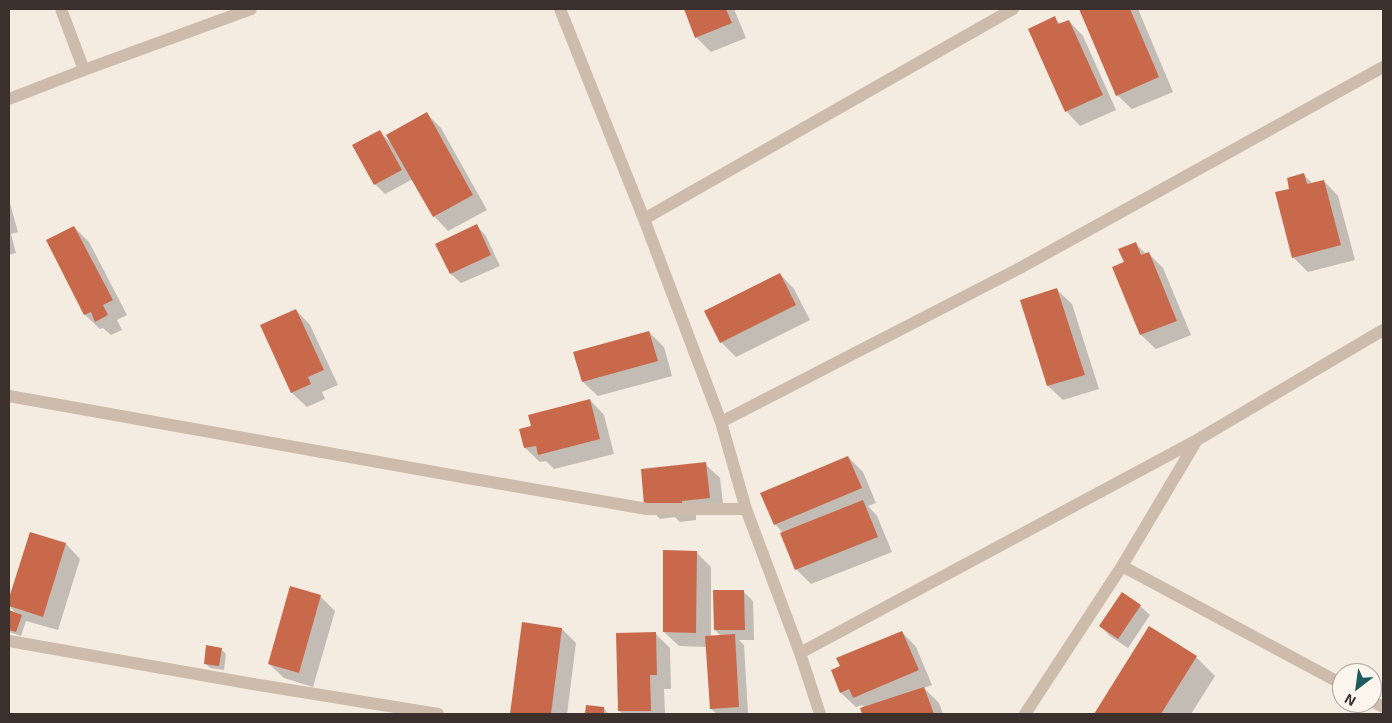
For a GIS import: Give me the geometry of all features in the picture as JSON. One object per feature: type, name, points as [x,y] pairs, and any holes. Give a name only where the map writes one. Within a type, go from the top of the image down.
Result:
[{"type":"street","points":[[61,9],[84,70]]},
{"type":"street","points":[[9,99],[251,9]]},
{"type":"street","points":[[560,9],[644,219],[721,422],[746,509],[800,653],[820,714]]},
{"type":"street","points":[[644,219],[1013,9]]},
{"type":"street","points":[[721,422],[1020,268],[1383,67]]},
{"type":"street","points":[[800,653],[1197,440],[1383,330]]},
{"type":"street","points":[[9,396],[647,509],[746,509]]},
{"type":"street","points":[[1025,714],[1122,566],[1197,440]]},
{"type":"street","points":[[1122,566],[1332,679]]},
{"type":"street","points":[[9,640],[253,684],[438,714]]},
{"type":"building","points":[[684,9],[726,9],[732,23],[695,38]]},
{"type":"building","points":[[1079,9],[1130,9],[1159,77],[1116,96]]},
{"type":"building","points":[[1055,16],[1058,24],[1069,20],[1103,95],[1065,112],[1028,29]]},
{"type":"building","points":[[427,112],[473,195],[433,217],[386,135]]},
{"type":"building","points":[[380,130],[402,170],[374,185],[352,145]]},
{"type":"building","points":[[1304,173],[1307,184],[1324,180],[1341,245],[1292,258],[1275,192],[1289,189],[1287,178]]},
{"type":"building","points":[[477,224],[491,255],[450,274],[435,244]]},
{"type":"building","points":[[74,226],[113,300],[103,305],[108,315],[95,322],[91,312],[84,315],[46,240]]},
{"type":"building","points":[[1136,242],[1141,255],[1149,252],[1177,321],[1140,335],[1112,267],[1124,262],[1118,249]]},
{"type":"building","points":[[780,273],[796,305],[720,343],[704,311]]},
{"type":"building","points":[[1057,288],[1085,375],[1047,386],[1020,300]]},
{"type":"building","points":[[296,309],[324,370],[308,377],[311,384],[291,393],[260,325]]},
{"type":"building","points":[[649,331],[658,361],[582,382],[573,352]]},
{"type":"building","points":[[590,399],[600,439],[538,455],[536,446],[524,448],[519,429],[531,426],[528,415]]},
{"type":"building","points":[[848,456],[862,488],[774,525],[760,493]]},
{"type":"building","points":[[706,462],[710,498],[682,501],[682,506],[644,505],[641,469]]},
{"type":"building","points":[[863,500],[878,537],[795,570],[780,533]]},
{"type":"building","points":[[30,532],[66,543],[43,617],[9,606],[9,598]]},
{"type":"building","points":[[663,550],[697,551],[696,633],[663,632]]},
{"type":"building","points":[[290,586],[321,595],[299,673],[268,664]]},
{"type":"building","points":[[713,590],[744,590],[745,630],[714,630]]},
{"type":"building","points":[[1122,592],[1141,605],[1118,639],[1099,626]]},
{"type":"building","points":[[9,610],[22,615],[16,632],[9,630]]},
{"type":"building","points":[[522,622],[562,628],[551,714],[510,714]]},
{"type":"building","points":[[1149,626],[1197,656],[1161,714],[1094,714]]},
{"type":"building","points":[[902,631],[919,670],[853,698],[849,689],[840,693],[831,670],[840,666],[836,658]]},
{"type":"building","points":[[656,632],[657,675],[650,675],[651,711],[618,711],[616,633]]},
{"type":"building","points":[[735,634],[739,707],[710,709],[705,636]]},
{"type":"building","points":[[206,645],[222,648],[219,666],[204,664]]},
{"type":"building","points":[[924,687],[934,714],[862,714],[860,708]]},
{"type":"building","points":[[586,705],[604,707],[604,714],[585,714]]}]
